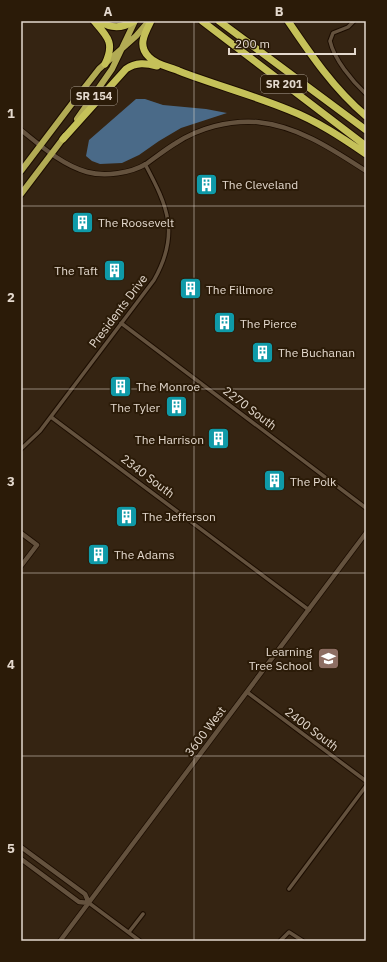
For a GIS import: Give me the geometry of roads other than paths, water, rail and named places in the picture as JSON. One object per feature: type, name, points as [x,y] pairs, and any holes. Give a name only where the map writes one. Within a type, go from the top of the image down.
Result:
[{"type":"highway","points":[[94,21],[106,35],[109,42],[110,52],[105,64]]},
{"type":"highway","points":[[100,21],[109,26],[117,27],[135,21]]},
{"type":"highway","name":"SR 154","points":[[21,194],[52,154],[108,76],[135,21]]},
{"type":"highway","points":[[150,21],[143,41],[144,50],[148,57],[200,79],[289,110],[335,134],[366,154]]},
{"type":"highway","name":"SR 154","points":[[21,171],[82,91],[105,64],[150,21]]},
{"type":"highway","name":"SR 201","points":[[202,21],[366,146]]},
{"type":"highway","name":"SR 201","points":[[219,21],[366,130]]},
{"type":"highway","points":[[288,21],[326,75],[366,116]]},
{"type":"highway","points":[[63,139],[118,76],[129,67],[138,64],[149,64],[189,78],[200,79]]},
{"type":"street","points":[[354,21],[348,27],[333,33],[331,36],[331,44],[338,59],[349,76],[366,94]]},
{"type":"street","points":[[21,130],[52,154],[74,167],[88,172],[112,173],[130,170],[145,164],[176,142],[214,126],[234,122],[256,122],[294,130],[310,137],[366,171]]},
{"type":"street","name":"Presidents Drive","points":[[21,449],[35,437],[51,417],[157,275],[164,259],[168,243],[169,227],[166,208],[145,164]]},
{"type":"street","name":"2270 South","points":[[121,323],[366,508]]},
{"type":"street","name":"2340 South","points":[[51,417],[309,610]]},
{"type":"street","points":[[21,533],[37,545],[21,566]]},
{"type":"street","name":"3600 West","points":[[60,941],[366,533]]},
{"type":"street","name":"2400 South","points":[[247,692],[366,781]]},
{"type":"street","points":[[289,889],[366,786]]},
{"type":"street","points":[[21,847],[85,894],[89,902],[140,941]]},
{"type":"street","points":[[21,859],[79,902],[89,902]]},
{"type":"street","points":[[129,932],[143,914]]},
{"type":"street","points":[[280,941],[289,932],[303,941]]},
{"type":"water","points":[[136,99],[145,99],[163,105],[206,109],[227,113],[181,128],[139,155],[122,163],[100,164],[92,161],[86,156],[89,140]]},
{"type":"place","name":"The Cleveland","points":[[207,184]]},
{"type":"place","name":"The Roosevelt","points":[[82,222]]},
{"type":"place","name":"The Taft","points":[[114,270]]},
{"type":"place","name":"The Fillmore","points":[[190,289]]},
{"type":"place","name":"The Pierce","points":[[225,323]]},
{"type":"place","name":"The Buchanan","points":[[263,352]]},
{"type":"place","name":"The Monroe","points":[[121,386]]},
{"type":"place","name":"The Tyler","points":[[176,407]]},
{"type":"place","name":"The Harrison","points":[[219,439]]},
{"type":"place","name":"The Polk","points":[[274,481]]},
{"type":"place","name":"The Jefferson","points":[[127,516]]},
{"type":"place","name":"The Adams","points":[[99,554]]},
{"type":"place","name":"Learning Tree School","points":[[328,658]]}]
